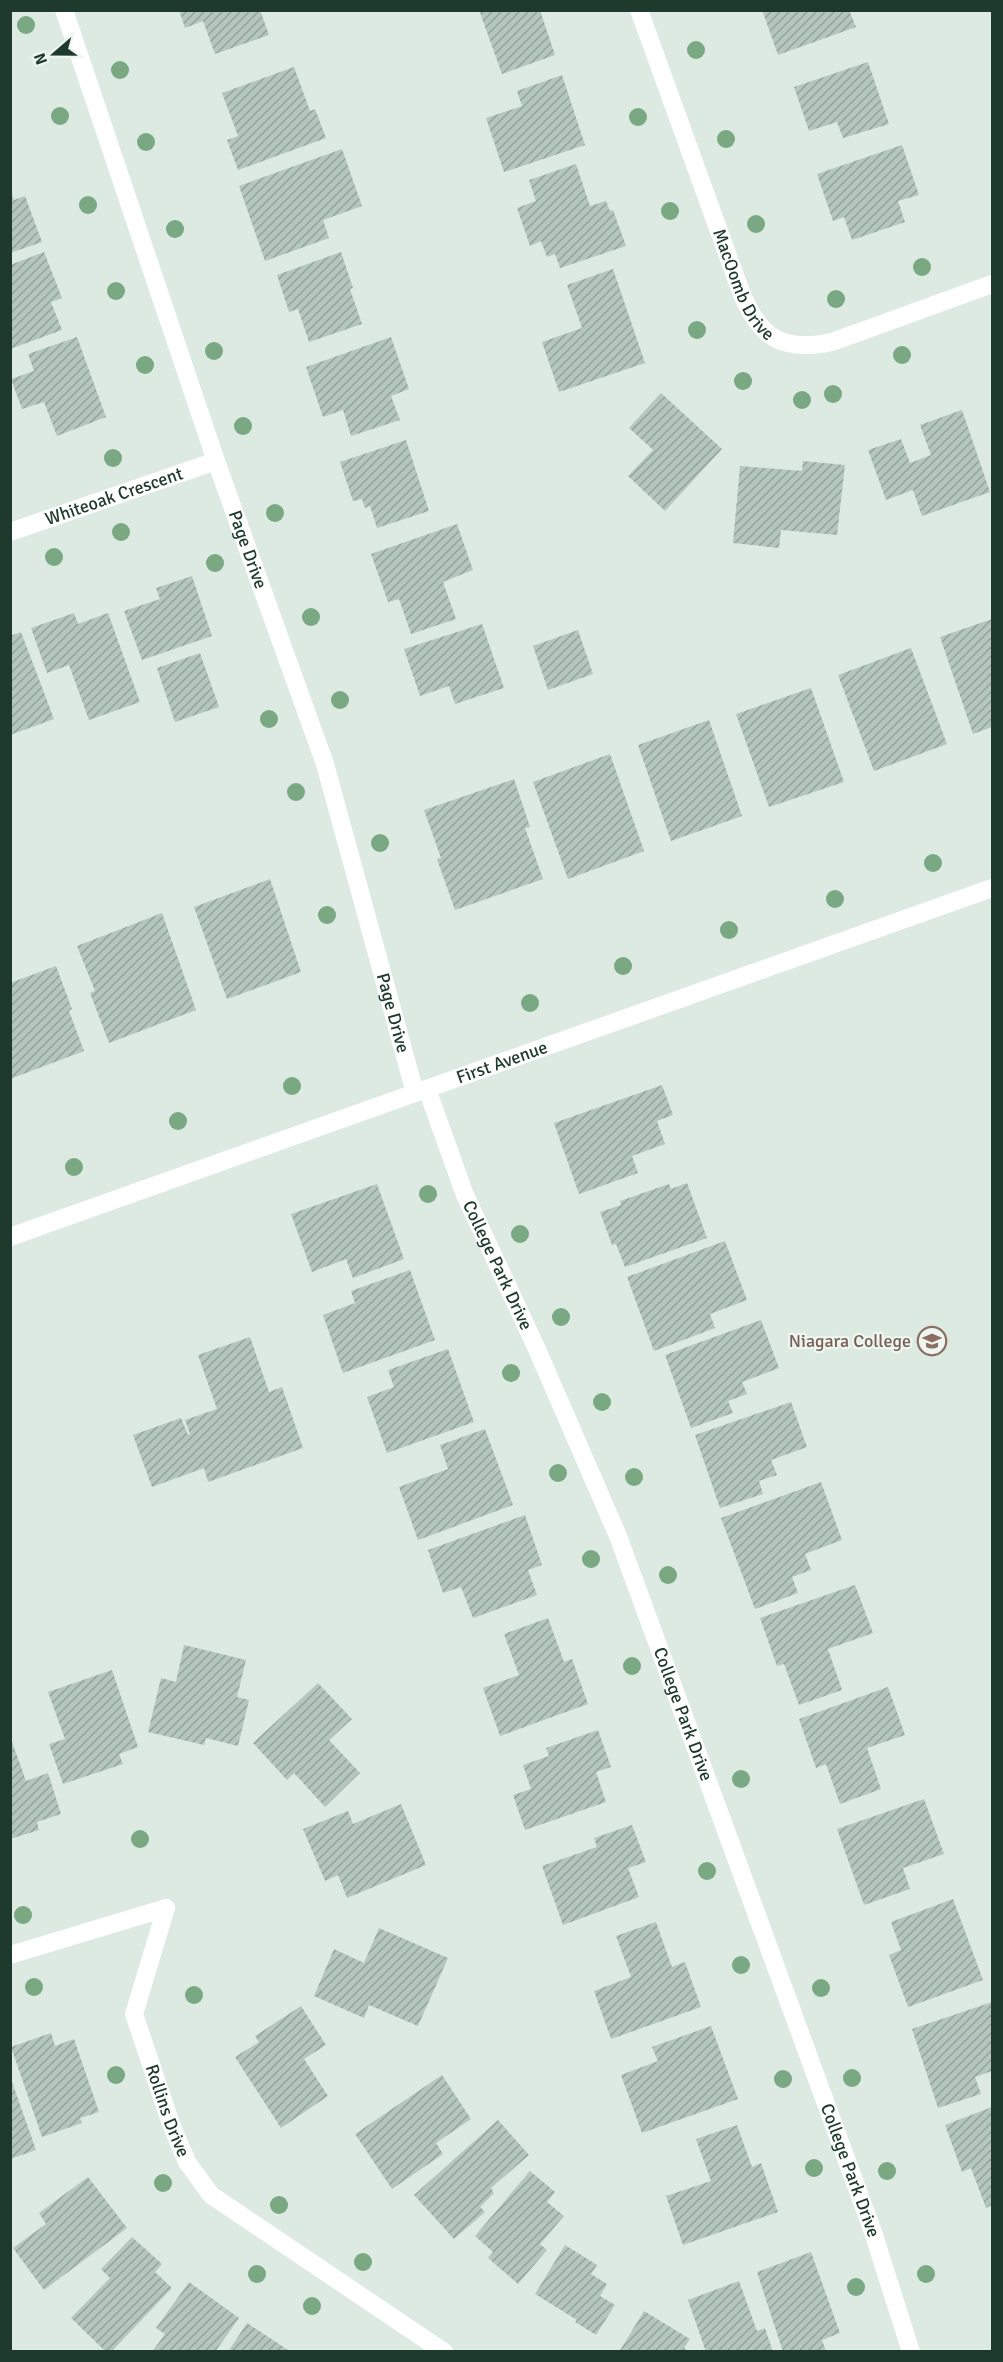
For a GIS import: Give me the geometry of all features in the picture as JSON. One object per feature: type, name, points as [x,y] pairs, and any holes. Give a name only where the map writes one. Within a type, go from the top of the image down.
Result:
[{"type":"street","name":"Page Drive","points":[[64,10],[216,461],[325,764],[421,1091]]},
{"type":"street","name":"MacOomb Drive","points":[[639,10],[750,315],[765,331],[782,342],[808,347],[832,342],[993,284]]},
{"type":"street","name":"Whiteoak Crescent","points":[[10,532],[216,461]]},
{"type":"street","name":"First Avenue","points":[[10,1237],[993,888]]},
{"type":"street","name":"College Park Drive","points":[[421,1091],[465,1195],[536,1347],[618,1536],[873,2232],[911,2352]]},
{"type":"street","name":"Rollins Drive","points":[[10,1955],[166,1908],[134,2014],[171,2124],[187,2162],[211,2195],[444,2352]]},
{"type":"building","points":[[179,10],[260,10],[269,35],[215,54],[203,21],[185,28]]},
{"type":"building","points":[[479,10],[540,10],[555,55],[502,74]]},
{"type":"building","points":[[762,10],[849,10],[856,27],[778,55]]},
{"type":"building","points":[[868,62],[889,124],[843,138],[837,122],[809,131],[794,87]]},
{"type":"building","points":[[294,67],[310,111],[315,109],[326,138],[238,170],[227,140],[238,136],[222,93]]},
{"type":"building","points":[[562,75],[585,145],[504,172],[486,118],[522,106],[517,91]]},
{"type":"building","points":[[902,145],[919,195],[898,201],[905,222],[852,240],[844,217],[833,221],[817,174]]},
{"type":"building","points":[[342,149],[362,206],[323,220],[329,238],[265,261],[239,186]]},
{"type":"building","points":[[576,164],[590,206],[606,201],[610,211],[613,210],[626,246],[560,268],[555,254],[547,257],[541,241],[530,246],[517,208],[536,201],[529,180]]},
{"type":"building","points":[[11,192],[14,200],[25,196],[42,242],[10,253]]},
{"type":"building","points":[[44,252],[62,298],[51,302],[62,330],[10,349],[10,265]]},
{"type":"building","points":[[341,252],[362,324],[309,342],[298,309],[289,312],[277,275]]},
{"type":"building","points":[[613,269],[645,363],[559,392],[542,342],[582,328],[567,285]]},
{"type":"building","points":[[77,337],[106,417],[57,436],[44,402],[22,409],[11,379],[34,371],[28,354]]},
{"type":"building","points":[[391,337],[409,389],[391,396],[400,420],[351,436],[343,410],[323,417],[306,367]]},
{"type":"building","points":[[661,393],[722,449],[665,511],[628,476],[653,450],[629,428]]},
{"type":"building","points":[[962,410],[990,492],[922,516],[913,490],[886,500],[868,450],[901,439],[910,463],[931,455],[920,425]]},
{"type":"building","points":[[406,440],[429,511],[377,528],[370,506],[365,508],[362,499],[353,501],[340,462]]},
{"type":"building","points":[[803,461],[845,465],[837,535],[781,530],[779,548],[733,543],[740,466],[802,471]]},
{"type":"building","points":[[457,524],[473,570],[443,582],[456,619],[411,634],[399,599],[388,602],[371,554]]},
{"type":"building","points":[[192,576],[212,636],[142,660],[124,611],[160,599],[156,588]]},
{"type":"building","points":[[74,613],[78,624],[108,613],[140,702],[89,720],[69,665],[47,673],[31,628]]},
{"type":"building","points":[[992,619],[992,727],[973,734],[940,637]]},
{"type":"building","points":[[482,624],[504,688],[455,704],[449,686],[420,696],[404,649]]},
{"type":"building","points":[[578,630],[593,674],[548,690],[533,646]]},
{"type":"building","points":[[21,632],[54,719],[10,735],[10,636]]},
{"type":"building","points":[[911,648],[947,744],[874,771],[838,675]]},
{"type":"building","points":[[200,653],[219,707],[175,722],[157,668]]},
{"type":"building","points":[[811,688],[844,782],[769,807],[736,714]]},
{"type":"building","points":[[709,720],[742,816],[671,841],[638,745]]},
{"type":"building","points":[[610,754],[644,851],[568,879],[533,782]]},
{"type":"building","points":[[514,779],[530,827],[525,828],[543,879],[455,910],[437,859],[441,858],[424,810]]},
{"type":"building","points":[[270,879],[301,972],[227,999],[194,907]]},
{"type":"building","points":[[162,913],[196,1010],[109,1043],[90,993],[95,991],[77,946]]},
{"type":"building","points":[[56,966],[84,1051],[10,1079],[10,983]]},
{"type":"building","points":[[662,1085],[673,1115],[657,1121],[665,1144],[632,1156],[638,1173],[579,1194],[554,1123]]},
{"type":"building","points":[[687,1183],[707,1238],[625,1267],[616,1244],[612,1245],[600,1212],[621,1205],[620,1201],[669,1184],[671,1189]]},
{"type":"building","points":[[377,1184],[404,1259],[353,1278],[346,1259],[312,1272],[291,1214]]},
{"type":"building","points":[[725,1241],[747,1300],[710,1314],[715,1328],[654,1351],[627,1277]]},
{"type":"building","points":[[410,1270],[435,1340],[343,1373],[323,1315],[355,1303],[351,1291]]},
{"type":"building","points":[[761,1320],[779,1368],[742,1382],[747,1394],[728,1401],[733,1413],[691,1428],[665,1355]]},
{"type":"building","points":[[250,1337],[269,1392],[282,1387],[303,1448],[208,1482],[204,1468],[152,1487],[133,1435],[181,1418],[188,1435],[190,1434],[185,1420],[217,1409],[198,1355]]},
{"type":"building","points":[[448,1349],[474,1422],[387,1453],[367,1397],[394,1387],[388,1370]]},
{"type":"building","points":[[791,1402],[807,1447],[771,1460],[777,1475],[759,1481],[763,1494],[720,1508],[695,1435]]},
{"type":"building","points":[[485,1429],[513,1505],[418,1540],[399,1487],[448,1469],[440,1445]]},
{"type":"building","points":[[821,1482],[842,1540],[805,1554],[811,1570],[792,1577],[798,1593],[755,1609],[721,1518]]},
{"type":"building","points":[[525,1515],[542,1565],[528,1570],[537,1595],[473,1618],[461,1587],[443,1593],[428,1550]]},
{"type":"building","points":[[855,1585],[873,1633],[828,1649],[842,1690],[799,1705],[784,1664],[777,1666],[760,1618]]},
{"type":"building","points":[[548,1618],[564,1662],[572,1659],[588,1704],[500,1736],[483,1688],[519,1675],[504,1634]]},
{"type":"building","points":[[184,1645],[246,1660],[237,1697],[249,1700],[238,1746],[206,1738],[204,1745],[148,1732],[161,1678],[176,1682]]},
{"type":"building","points":[[112,1670],[138,1747],[119,1754],[123,1764],[63,1784],[49,1744],[65,1739],[48,1692]]},
{"type":"building","points":[[318,1683],[352,1719],[329,1740],[360,1773],[325,1807],[294,1773],[287,1780],[253,1743]]},
{"type":"building","points":[[888,1687],[905,1735],[867,1748],[881,1789],[840,1804],[826,1764],[816,1768],[799,1719]]},
{"type":"building","points":[[598,1730],[611,1767],[596,1772],[606,1802],[525,1830],[513,1795],[531,1789],[523,1765],[549,1756],[546,1748]]},
{"type":"building","points":[[10,1736],[26,1781],[48,1773],[61,1814],[37,1822],[39,1830],[10,1839]]},
{"type":"building","points":[[924,1799],[944,1854],[903,1868],[910,1889],[864,1905],[837,1829]]},
{"type":"building","points":[[401,1804],[426,1865],[347,1898],[338,1875],[325,1881],[303,1829],[348,1811],[353,1824]]},
{"type":"building","points":[[632,1825],[646,1862],[628,1868],[639,1897],[563,1925],[542,1866],[597,1847],[594,1838]]},
{"type":"building","points":[[953,1899],[983,1980],[908,2007],[889,1955],[901,1950],[891,1922]]},
{"type":"building","points":[[656,1922],[672,1967],[685,1962],[701,2007],[611,2039],[594,1991],[631,1977],[616,1936]]},
{"type":"building","points":[[379,1928],[448,1958],[418,2026],[369,2005],[364,2018],[314,1996],[334,1949],[364,1963]]},
{"type":"building","points":[[992,2002],[992,2071],[975,2077],[981,2094],[938,2108],[912,2029]]},
{"type":"building","points":[[301,2006],[326,2045],[304,2059],[328,2096],[281,2128],[235,2057],[259,2042],[255,2036]]},
{"type":"building","points":[[711,2026],[738,2099],[642,2133],[621,2075],[658,2061],[652,2047]]},
{"type":"building","points":[[51,2033],[55,2046],[74,2039],[99,2112],[80,2118],[82,2123],[42,2137],[11,2047]]},
{"type":"building","points":[[442,2075],[471,2119],[436,2143],[443,2154],[392,2189],[355,2134]]},
{"type":"building","points":[[10,2076],[36,2150],[10,2159]]},
{"type":"building","points":[[992,2107],[992,2205],[986,2208],[971,2168],[962,2172],[945,2125]]},
{"type":"building","points":[[498,2120],[529,2155],[491,2188],[494,2193],[480,2207],[485,2212],[454,2239],[414,2195]]},
{"type":"building","points":[[737,2125],[752,2167],[761,2163],[778,2212],[683,2245],[666,2196],[711,2181],[696,2139]]},
{"type":"building","points":[[530,2171],[555,2192],[547,2202],[564,2216],[540,2244],[547,2250],[518,2284],[488,2258],[493,2252],[475,2236]]},
{"type":"building","points":[[88,2177],[127,2228],[44,2290],[13,2248],[46,2224],[39,2213]]},
{"type":"building","points":[[132,2237],[162,2264],[155,2272],[172,2288],[111,2352],[106,2352],[71,2318],[110,2278],[101,2269]]},
{"type":"building","points":[[565,2245],[597,2265],[591,2274],[607,2284],[600,2296],[615,2305],[596,2335],[575,2322],[577,2320],[535,2294]]},
{"type":"building","points":[[811,2252],[840,2333],[822,2340],[826,2351],[823,2352],[783,2352],[757,2272]]},
{"type":"building","points":[[739,2281],[757,2331],[765,2328],[773,2352],[706,2352],[688,2300]]},
{"type":"building","points":[[189,2282],[239,2318],[215,2352],[152,2352],[165,2334],[156,2328]]},
{"type":"building","points":[[644,2311],[690,2339],[684,2348],[690,2352],[619,2352]]},
{"type":"building","points":[[247,2323],[291,2352],[228,2352]]},
{"type":"place","name":"Niagara College","points":[[932,1341]]}]
